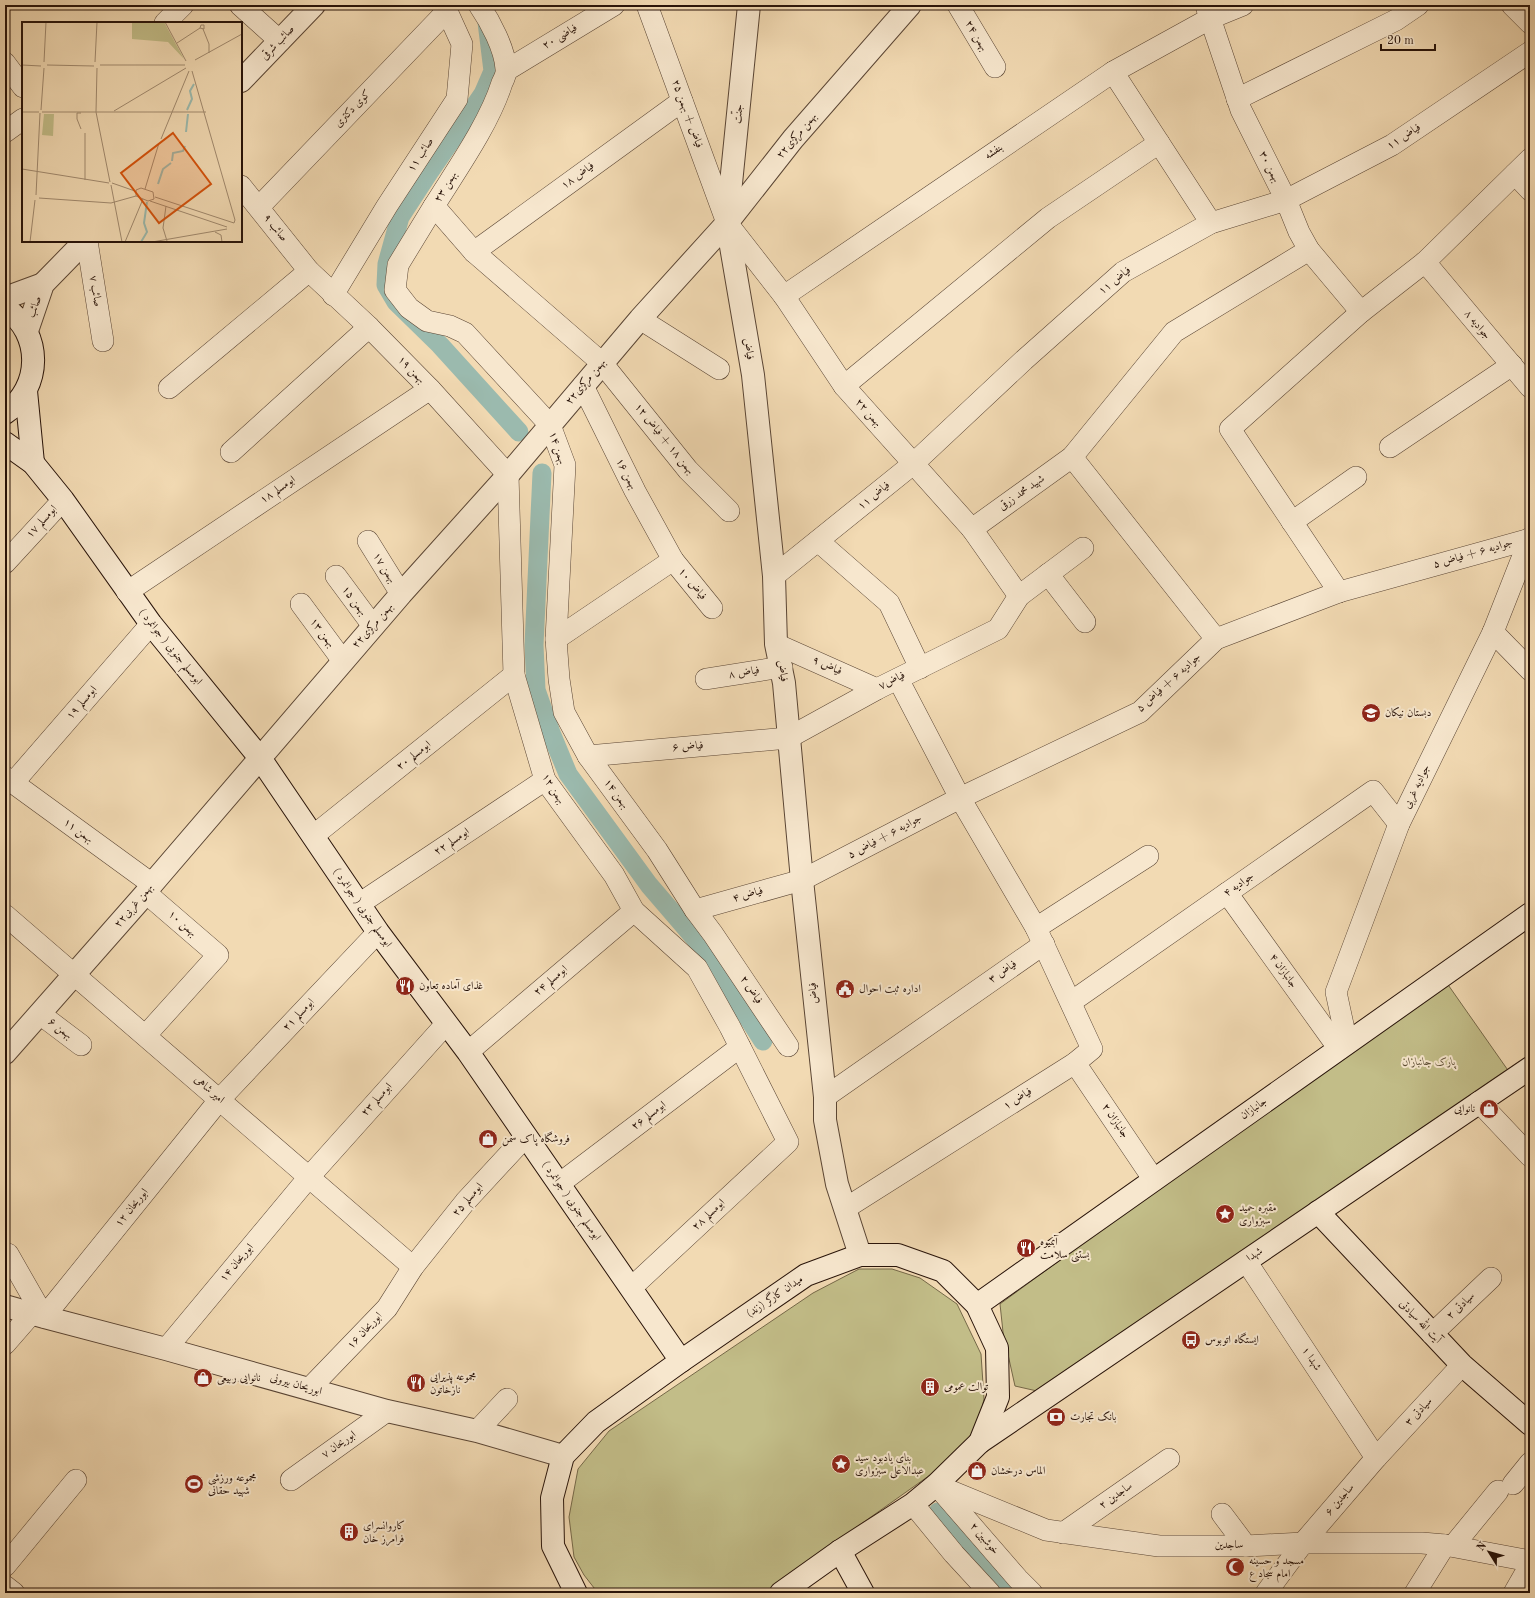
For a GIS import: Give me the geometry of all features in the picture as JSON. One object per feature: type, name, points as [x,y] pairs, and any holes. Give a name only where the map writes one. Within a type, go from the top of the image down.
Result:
[{"type":"main road","name":"صائب شرقی","points":[[242,80],[314,5]]},
{"type":"main road","name":"جنّت","points":[[727,223],[749,5]]},
{"type":"main road","name":"۲۲بهمن مرکزی","points":[[260,758],[401,594],[508,475],[640,319],[727,223],[793,139],[910,5]]},
{"type":"main road","name":"فیاض","points":[[727,223],[753,375],[774,576],[776,644],[782,667],[802,880],[825,1097],[825,1120],[837,1184],[860,1255]]},
{"type":"main road","points":[[5,298],[44,284],[85,242]]},
{"type":"main road","name":"صائب","points":[[27,331],[44,284]]},
{"type":"main road","points":[[5,308],[14,314],[27,331],[33,350],[33,371],[26,391],[14,407],[5,413]]},
{"type":"main road","points":[[26,391],[33,463]]},
{"type":"main road","name":"ابومسلم جنوبی ( جوانمرد )","points":[[5,443],[33,463],[63,500],[151,624],[260,758],[378,932],[468,1052],[681,1360]]},
{"type":"main road","name":"۲۲بهمن غربی","points":[[5,1053],[76,974],[260,758]]},
{"type":"main road","name":"جانبازان","points":[[977,1304],[1530,914]]},
{"type":"main road","name":"شهدا","points":[[980,1442],[1530,1068]]},
{"type":"main road","name":"آیت الله سیادتی","points":[[1318,1212],[1462,1365],[1529,1422]]},
{"type":"main road","name":"میدان کارگر (زند)","points":[[576,1593],[553,1546],[552,1498],[563,1456],[596,1422],[681,1360],[806,1275],[860,1255],[898,1254],[942,1272],[977,1304],[997,1348],[998,1396],[980,1442],[936,1484],[912,1504],[840,1551],[781,1593]]},
{"type":"main road","name":"ابوریحان بیرونی","points":[[5,1306],[166,1349],[387,1411],[477,1431],[563,1456]]},
{"type":"main road","points":[[840,1551],[863,1593]]},
{"type":"street","points":[[166,22],[183,5]]},
{"type":"street","points":[[240,5],[280,41]]},
{"type":"street","points":[[478,5],[484,12],[500,45],[507,70]]},
{"type":"street","name":"فیاضی ۲۰","points":[[507,70],[614,5]]},
{"type":"street","name":"فیاض + بهمن ۲۵","points":[[647,5],[727,223]]},
{"type":"street","name":"بهمن ۲۴","points":[[958,5],[995,67]]},
{"type":"street","name":"بنفشه","points":[[784,296],[1113,72],[1208,12],[1243,5]]},
{"type":"street","points":[[1237,99],[1391,12],[1418,5]]},
{"type":"street","points":[[1512,5],[1530,23]]},
{"type":"street","name":"کوی دکتری","points":[[258,207],[445,8]]},
{"type":"street","name":"صائب ۱۱","points":[[333,295],[387,206],[457,99],[462,44],[445,8]]},
{"type":"street","name":"بهمن ۳۰","points":[[1208,12],[1241,110],[1309,250],[1361,312]]},
{"type":"street","name":"فیاض ۱۱","points":[[774,576],[913,464],[1024,360],[1123,272],[1211,223],[1286,200],[1392,145],[1530,52]]},
{"type":"street","points":[[5,63],[22,86]]},
{"type":"street","name":"بهمن ۲۳","points":[[507,70],[498,97],[484,124],[434,206],[474,252],[602,364]]},
{"type":"street","points":[[1113,72],[1211,223]]},
{"type":"street","name":"فیاض ۱۸","points":[[474,252],[682,101]]},
{"type":"street","points":[[5,132],[22,120]]},
{"type":"street","points":[[844,386],[1048,218],[1159,143]]},
{"type":"street","points":[[1339,592],[1230,429],[1361,312],[1425,262],[1530,159]]},
{"type":"street","points":[[1514,174],[1530,190]]},
{"type":"street","name":"صائب ۹","points":[[242,187],[309,271]]},
{"type":"street","points":[[434,206],[398,265],[395,290],[409,308],[428,321],[450,326],[465,333],[550,425]]},
{"type":"street","name":"بهمن ۲۲","points":[[727,223],[784,296],[844,386],[972,529],[1019,596]]},
{"type":"street","name":"صائب ۷","points":[[86,242],[103,341]]},
{"type":"street","name":"شهید محمد زرقی","points":[[972,529],[1072,457],[1174,332],[1309,250]]},
{"type":"street","name":"جوادیه ۸","points":[[1425,262],[1530,387]]},
{"type":"street","points":[[169,388],[309,271]]},
{"type":"street","name":"بهمن ۱۹","points":[[309,271],[369,327],[430,389],[508,475]]},
{"type":"street","points":[[640,319],[719,370]]},
{"type":"street","points":[[231,452],[369,327]]},
{"type":"street","name":"بهمن ۱۸ + فیاض ۱۲","points":[[602,364],[688,470],[729,511]]},
{"type":"street","points":[[1390,446],[1512,365]]},
{"type":"street","name":"بهمن ۱۶","points":[[583,386],[635,491],[673,560]]},
{"type":"street","name":"ابومسلم ۱۸","points":[[127,592],[430,389]]},
{"type":"street","name":"بهمن ۱۴","points":[[550,425],[565,465],[556,639],[559,679],[564,712],[588,756],[657,850],[695,910],[714,934]]},
{"type":"street","points":[[1072,457],[1216,639]]},
{"type":"street","name":"بهمن ۱۲","points":[[508,475],[514,676],[545,780],[614,875],[634,911],[697,968],[740,1047],[788,1142]]},
{"type":"street","points":[[1292,522],[1356,477]]},
{"type":"street","name":"ابومسلم ۱۷","points":[[5,563],[63,500]]},
{"type":"street","name":"جوادیه ۶ + فیاض ۵","points":[[802,880],[960,798],[1140,712],[1216,639],[1339,592],[1530,538]]},
{"type":"street","name":"جوادیه غربی","points":[[1343,1046],[1336,992],[1399,824],[1493,632],[1530,538]]},
{"type":"street","points":[[818,541],[889,603],[920,668]]},
{"type":"street","name":"بهمن ۱۷","points":[[368,542],[401,594]]},
{"type":"street","points":[[1019,596],[1083,548]]},
{"type":"street","points":[[556,639],[673,560]]},
{"type":"street","name":"فیاض ۱۰","points":[[673,560],[712,608]]},
{"type":"street","points":[[1048,574],[1085,622]]},
{"type":"street","name":"بهمن ۱۵","points":[[336,576],[373,626]]},
{"type":"street","name":"فیاض۷","points":[[788,738],[877,689],[998,629],[1019,596]]},
{"type":"street","name":"بهمن ۱۳","points":[[301,604],[343,661]]},
{"type":"street","name":"ابومسلم ۱۹","points":[[9,780],[151,624]]},
{"type":"street","points":[[1493,632],[1530,670]]},
{"type":"street","name":"فیاض ۹","points":[[776,644],[877,689]]},
{"type":"street","name":"فیاض ۸","points":[[706,679],[782,667]]},
{"type":"street","name":"ابومسلم ۲۰","points":[[313,836],[514,676]]},
{"type":"street","points":[[898,679],[960,798],[1040,936]]},
{"type":"street","name":"فیاض ۶","points":[[588,756],[788,738]]},
{"type":"street","name":"بهمن ۱۱","points":[[9,780],[149,889]]},
{"type":"street","name":"ابومسلم ۲۲","points":[[360,904],[545,780]]},
{"type":"street","name":"جوادیه ۴","points":[[1071,1002],[1373,791],[1399,824]]},
{"type":"street","name":"فیاض ۳","points":[[825,1097],[1148,856]]},
{"type":"street","name":"فیاض ۴","points":[[695,910],[802,880]]},
{"type":"street","name":"بهمن ۱۰","points":[[146,1035],[218,955],[149,889]]},
{"type":"street","name":"جانبازان ۴","points":[[1227,893],[1343,1046]]},
{"type":"street","name":"ابومسلم ۲۴","points":[[468,1052],[634,911]]},
{"type":"street","name":"امیر شاهی","points":[[5,915],[76,974],[413,1267]]},
{"type":"street","name":"ابومسلم ۲۱","points":[[220,1099],[378,932]]},
{"type":"street","name":"فیاض ۲","points":[[714,934],[788,1046]]},
{"type":"street","name":"فیاض ۱","points":[[846,1208],[1075,1063],[1092,1049],[1040,936]]},
{"type":"street","name":"بهمن ۶","points":[[40,1014],[81,1045]]},
{"type":"street","name":"ابومسلم ۲۳","points":[[308,1177],[446,1024]]},
{"type":"street","name":"ابومسلم ۲۶","points":[[559,1184],[740,1047]]},
{"type":"street","name":"جانبازان ۲","points":[[1075,1063],[1154,1180]]},
{"type":"street","name":"ابوریحان ۱۲","points":[[5,1344],[38,1315],[220,1099]]},
{"type":"street","points":[[1479,1102],[1530,1156]]},
{"type":"street","name":"ابومسلم ۲۵","points":[[413,1267],[465,1202],[526,1136]]},
{"type":"street","name":"ابومسلم ۲۸","points":[[631,1288],[788,1142]]},
{"type":"street","name":"ابوریحان ۱۴","points":[[166,1349],[308,1177]]},
{"type":"street","points":[[8,1254],[38,1315]]},
{"type":"street","name":"شهدا ۱","points":[[1246,1261],[1376,1458]]},
{"type":"street","name":"ابوریحان ۱۶","points":[[309,1389],[387,1308],[413,1267]]},
{"type":"street","name":"سیادتی ۲","points":[[1432,1334],[1491,1278]]},
{"type":"street","name":"سیادتی ۳","points":[[1376,1458],[1462,1365]]},
{"type":"street","points":[[477,1431],[507,1399]]},
{"type":"street","name":"ابوریحان ۷","points":[[291,1480],[387,1411]]},
{"type":"street","name":"ساجدین ۶","points":[[1266,1593],[1303,1543],[1376,1458]]},
{"type":"street","name":"ساجدین ۲","points":[[1063,1533],[1168,1459]]},
{"type":"street","points":[[1415,1593],[1449,1545],[1530,1463]]},
{"type":"street","points":[[5,1566],[76,1480]]},
{"type":"street","name":"ساجدین","points":[[936,1484],[1046,1530],[1159,1546],[1246,1546],[1303,1543],[1449,1545],[1530,1561]]},
{"type":"street","name":"خوشبین ۲","points":[[936,1484],[1018,1579],[1032,1593]]},
{"type":"street","points":[[912,1504],[954,1554],[990,1593]]},
{"type":"street","points":[[1222,1514],[1246,1546]]},
{"type":"street","points":[[1514,1593],[1530,1565]]},
{"type":"street","points":[[5,1586],[14,1593]]},
{"type":"green space","name":"پارک جانبازان","points":[[1444,979],[1512,1076],[1037,1391],[1015,1386],[1003,1332],[1000,1304]]},
{"type":"green space","points":[[859,1269],[892,1269],[920,1278],[957,1304],[981,1354],[984,1399],[978,1426],[961,1453],[764,1593],[598,1593],[584,1575],[574,1557],[569,1517],[578,1469],[609,1431],[813,1293]]},
{"type":"waterway","points":[[487,22],[493,71],[483,94],[400,217],[387,264],[386,285],[396,302],[440,345],[519,432]]},
{"type":"waterway","points":[[542,473],[534,645],[536,690],[551,733],[568,774],[649,885],[704,949],[763,1041]]},
{"type":"waterway","points":[[938,1512],[1012,1593]]},
{"type":"place","name":"دبستان نیکان","points":[[1371,713]]},
{"type":"place","name":"غذای آماده تعاون","points":[[405,986]]},
{"type":"place","name":"اداره ثبت احوال","points":[[845,989]]},
{"type":"place","name":"نانوایی","points":[[1489,1109]]},
{"type":"place","name":"فروشگاه پاک سمن","points":[[488,1139]]},
{"type":"place","name":"مقبره حمید سبزواری","points":[[1225,1214]]},
{"type":"place","name":"آبمیوه بستنی سلامت","points":[[1026,1248]]},
{"type":"place","name":"ایستگاه اتوبوس","points":[[1191,1340]]},
{"type":"place","name":"نانوایی ربیعی","points":[[203,1378]]},
{"type":"place","name":"مجموعه پذیرایی نازخاتون","points":[[416,1383]]},
{"type":"place","name":"توالت عمومی","points":[[930,1387]]},
{"type":"place","name":"بانک تجارت","points":[[1056,1417]]},
{"type":"place","name":"بنای یادبود سید عبدالاعلی سبزواری","points":[[841,1464]]},
{"type":"place","name":"الماس درخشان","points":[[977,1471]]},
{"type":"place","name":"مجموعه ورزشی شهید حقانی","points":[[194,1484]]},
{"type":"place","name":"کاروانسرای فرامرز خان","points":[[349,1532]]},
{"type":"place","name":"مسجد و حسینه امام سجاد ع","points":[[1235,1567]]}]
